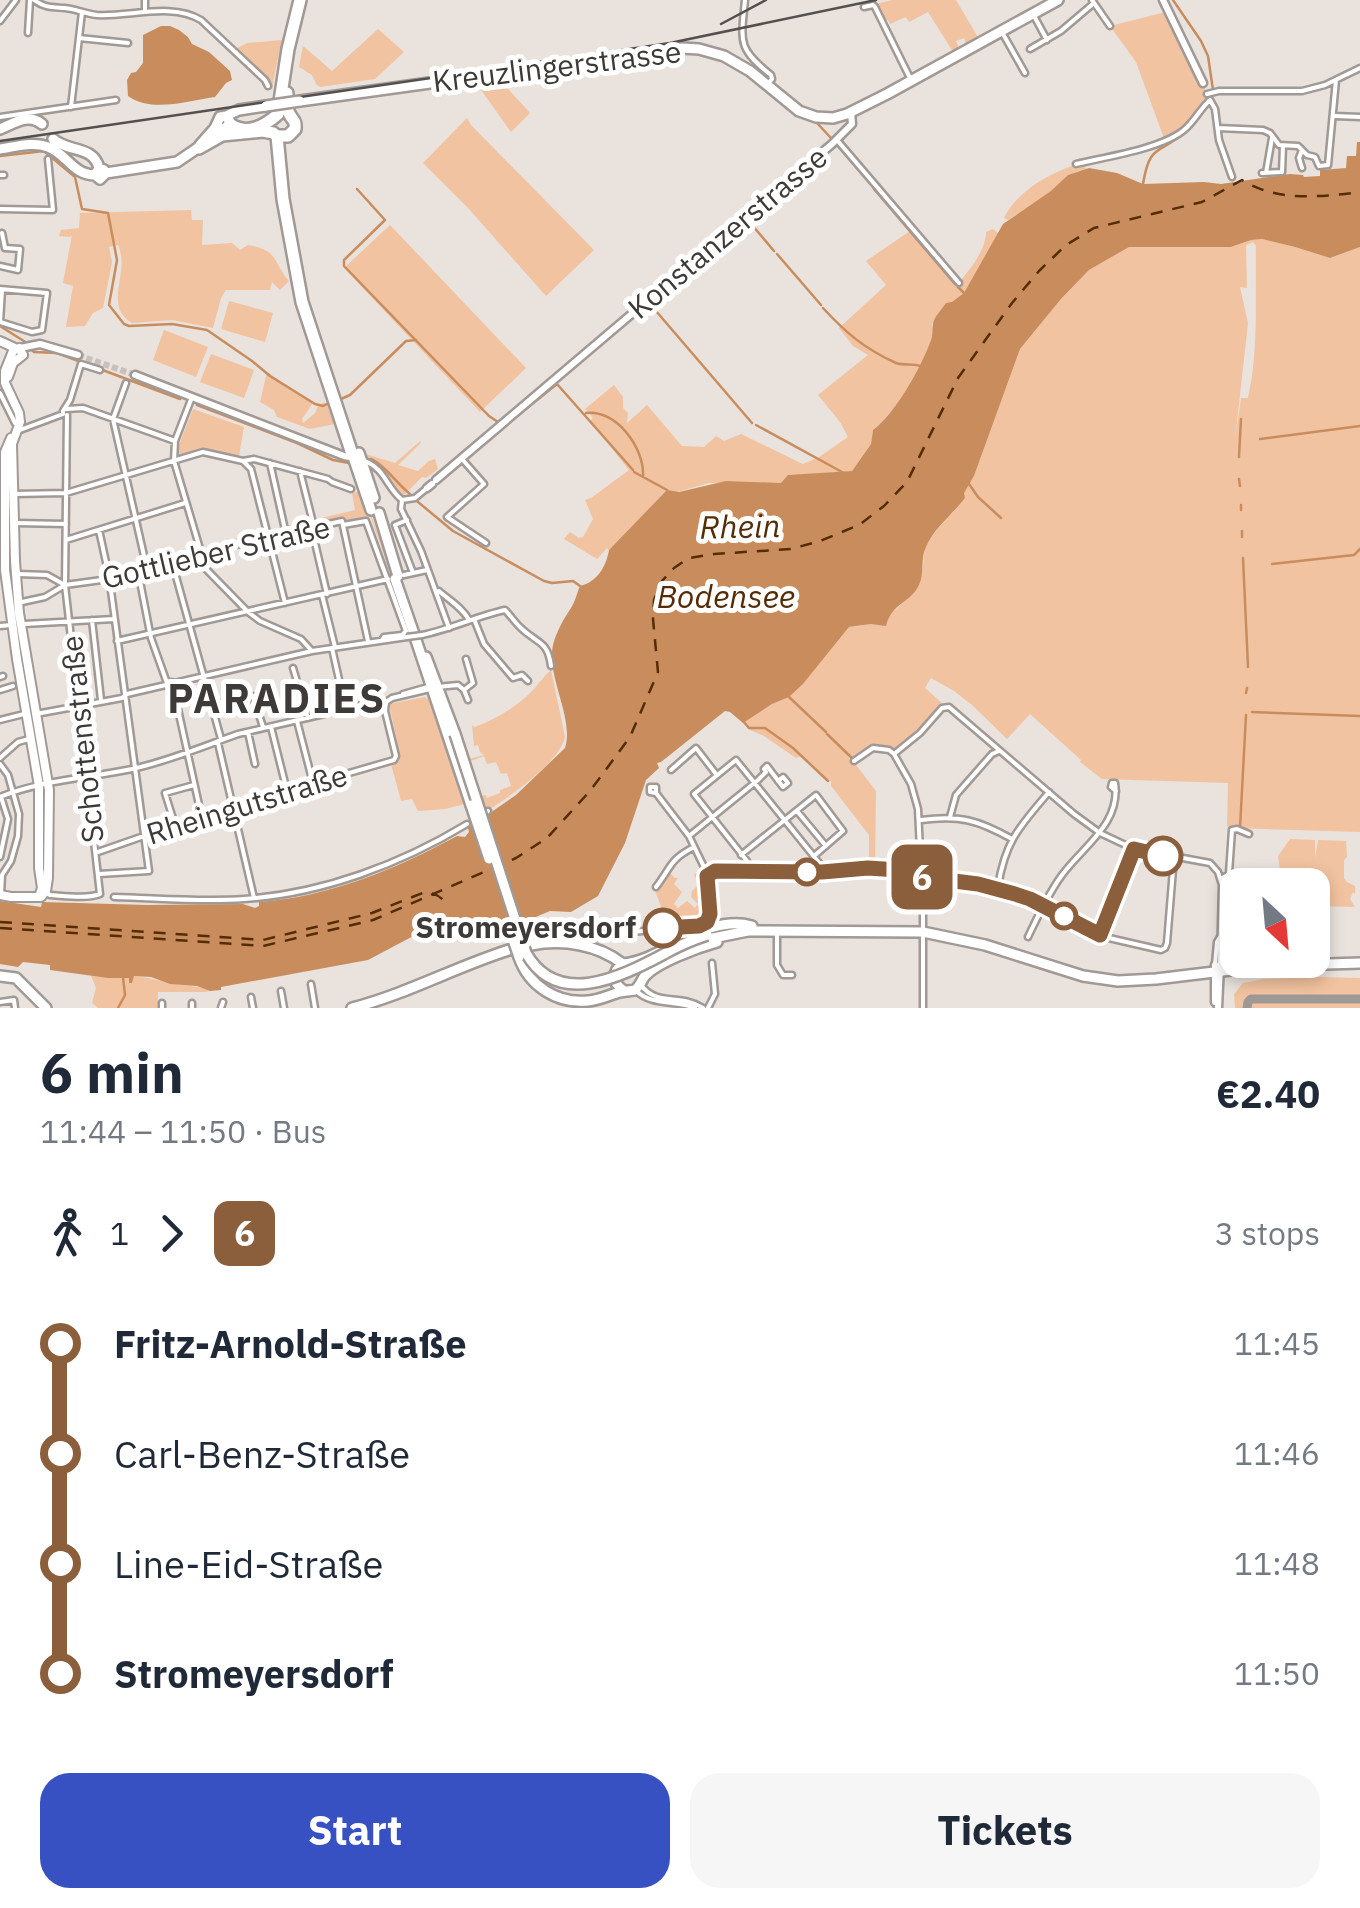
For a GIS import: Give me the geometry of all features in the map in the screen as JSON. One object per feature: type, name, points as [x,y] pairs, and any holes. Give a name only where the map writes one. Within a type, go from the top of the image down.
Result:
[{"type":"highway","points":[[302,0],[279,126],[280,164],[302,302],[346,435],[343,444],[355,458]]},
{"type":"highway","points":[[225,124],[242,130],[279,126]]},
{"type":"highway","points":[[225,124],[272,140],[280,164]]},
{"type":"highway","points":[[195,151],[220,135],[279,126]]},
{"type":"highway","points":[[279,126],[306,298],[355,458]]},
{"type":"main road","points":[[850,112],[1058,0]]},
{"type":"main road","name":"Kreuzlingerstrasse","points":[[195,151],[244,110],[682,48],[724,56],[810,116],[828,118],[850,112]]},
{"type":"main road","points":[[0,129],[28,118],[42,124]]},
{"type":"main road","points":[[53,139],[64,147],[92,154],[100,172]]},
{"type":"main road","points":[[0,149],[46,146],[80,172],[177,162],[195,151]]},
{"type":"main road","points":[[0,341],[7,342],[18,353]]},
{"type":"main road","points":[[4,392],[10,365],[18,353]]},
{"type":"main road","points":[[16,616],[4,570],[7,441],[20,416],[4,392],[5,374],[18,353]]},
{"type":"main road","points":[[355,458],[368,480],[373,513]]},
{"type":"main road","points":[[355,458],[451,735],[533,946],[536,964],[545,974],[563,984],[581,987],[604,982],[618,970],[680,940],[732,924],[778,930],[923,929],[1094,978],[1144,980],[1220,967]]},
{"type":"main road","points":[[9,475],[14,494],[16,616],[43,785],[42,890],[36,897]]},
{"type":"main road","points":[[451,735],[523,958],[532,974],[550,988],[577,996],[611,990],[706,933]]},
{"type":"main road","points":[[0,895],[41,897],[46,892],[43,867]]},
{"type":"main road","points":[[510,923],[520,962],[532,980],[552,995],[584,1002],[640,984],[667,962],[756,928]]},
{"type":"main road","points":[[533,946],[532,965],[546,981],[582,992],[606,987],[706,933],[756,928],[956,932],[1108,976],[1148,976],[1220,967]]},
{"type":"main road","points":[[533,946],[588,948],[608,954],[618,970],[617,985],[623,990]]},
{"type":"main road","points":[[588,948],[618,970]]},
{"type":"main road","points":[[352,1008],[388,998],[472,962],[512,952],[367,1008]]},
{"type":"main road","points":[[604,982],[610,970],[606,958]]},
{"type":"main road","points":[[1330,960],[1360,961]]},
{"type":"main road","points":[[1330,962],[1360,961]]},
{"type":"main road","points":[[635,964],[640,968],[640,984]]},
{"type":"main road","points":[[0,976],[16,978],[43,1007]]},
{"type":"street","points":[[0,21],[16,0]]},
{"type":"street","points":[[28,33],[32,0],[47,8],[98,15],[177,11],[196,16],[268,86]]},
{"type":"street","points":[[144,0],[145,12]]},
{"type":"street","points":[[745,0],[743,42],[752,60],[772,75],[767,85]]},
{"type":"street","points":[[1163,0],[1211,92],[1219,140],[1232,177]]},
{"type":"street","points":[[1030,49],[1061,31],[1093,1],[1110,26]]},
{"type":"street","points":[[864,7],[875,7],[912,80]]},
{"type":"street","points":[[71,107],[82,12]]},
{"type":"street","points":[[1033,14],[1047,40]]},
{"type":"street","points":[[1002,32],[1025,73]]},
{"type":"street","points":[[79,38],[128,43]]},
{"type":"street","points":[[1211,92],[1302,91],[1360,68]]},
{"type":"street","points":[[1218,128],[1270,133],[1283,146],[1298,146],[1315,157],[1318,166],[1328,165],[1336,80]]},
{"type":"street","points":[[0,117],[116,100]]},
{"type":"street","points":[[1076,164],[1174,137],[1211,101]]},
{"type":"street","name":"Konstanzerstrasse","points":[[432,484],[837,140],[852,124],[850,112]]},
{"type":"street","points":[[1333,116],[1360,118]]},
{"type":"street","points":[[1272,138],[1264,173],[1282,172],[1283,146]]},
{"type":"street","points":[[837,140],[959,283]]},
{"type":"street","points":[[1302,150],[1302,168]]},
{"type":"street","points":[[0,208],[53,210],[48,159]]},
{"type":"street","points":[[2,233],[5,248],[22,251],[18,270]]},
{"type":"street","points":[[0,266],[25,272]]},
{"type":"street","points":[[1,289],[47,293],[43,329],[35,332],[0,322],[1,289]]},
{"type":"street","points":[[18,353],[40,344],[78,355]]},
{"type":"street","points":[[67,412],[81,364],[100,370]]},
{"type":"street","points":[[134,375],[355,458],[382,474],[402,500],[415,498],[432,484]]},
{"type":"street","points":[[126,383],[113,419],[147,569]]},
{"type":"street","points":[[192,397],[176,441],[174,461],[208,572],[248,612],[301,639],[312,651]]},
{"type":"street","points":[[7,441],[67,412],[83,410],[176,441]]},
{"type":"street","name":"Schottenstraße","points":[[46,892],[50,896],[100,894],[66,584],[67,412]]},
{"type":"street","points":[[14,494],[66,493],[202,452],[243,461],[254,459],[351,489]]},
{"type":"street","points":[[251,469],[254,459]]},
{"type":"street","points":[[462,459],[484,484],[447,517],[486,543]]},
{"type":"street","points":[[243,461],[251,469],[286,603]]},
{"type":"street","points":[[270,463],[286,534]]},
{"type":"street","points":[[300,471],[346,709]]},
{"type":"street","points":[[368,480],[372,474],[382,474]]},
{"type":"street","points":[[402,500],[402,509],[449,628]]},
{"type":"street","points":[[66,540],[186,502]]},
{"type":"street","name":"Gottlieber Straße","points":[[66,584],[109,579],[342,521],[343,525],[373,513]]},
{"type":"street","points":[[407,520],[396,525],[413,574]]},
{"type":"street","points":[[14,523],[66,524]]},
{"type":"street","points":[[343,525],[368,642]]},
{"type":"street","points":[[98,874],[149,871],[99,530]]},
{"type":"street","points":[[172,562],[212,705],[254,898]]},
{"type":"street","points":[[4,570],[10,565],[16,572],[47,575],[66,584]]},
{"type":"street","points":[[117,641],[427,570]]},
{"type":"street","points":[[138,572],[151,634],[170,683],[201,816]]},
{"type":"street","points":[[0,626],[66,584]]},
{"type":"street","points":[[437,592],[471,619],[484,644],[513,678],[522,674],[528,681]]},
{"type":"street","points":[[0,720],[101,702],[312,651],[416,636],[507,611],[547,648],[551,666]]},
{"type":"street","points":[[16,616],[70,621],[114,619]]},
{"type":"street","points":[[92,620],[101,702]]},
{"type":"street","points":[[464,690],[473,683],[466,659]]},
{"type":"street","points":[[292,668],[308,718]]},
{"type":"street","points":[[0,856],[8,819],[1,797],[13,792],[135,768],[248,732],[386,702],[425,687],[453,684],[464,690],[468,700]]},
{"type":"street","points":[[0,690],[13,686]]},
{"type":"street","points":[[212,705],[253,696],[263,728]]},
{"type":"street","name":"Rheingutstraße","points":[[96,853],[201,816],[390,762],[396,756],[386,702]]},
{"type":"street","points":[[894,754],[949,707],[1100,833],[1134,849],[1204,860],[1220,876]]},
{"type":"street","points":[[297,721],[313,783]]},
{"type":"street","points":[[271,726],[287,790]]},
{"type":"street","points":[[248,732],[255,764]]},
{"type":"street","points":[[0,895],[1,874],[11,860],[20,814],[0,761],[18,742],[35,742]]},
{"type":"street","points":[[671,770],[696,748],[716,774]]},
{"type":"street","points":[[854,760],[873,748],[884,748],[894,754],[911,784],[919,820],[923,1008]]},
{"type":"street","points":[[950,816],[956,795],[999,751]]},
{"type":"street","points":[[750,871],[694,794],[736,760],[814,856],[821,872]]},
{"type":"street","points":[[689,836],[768,771],[778,780]]},
{"type":"street","points":[[175,825],[165,793],[194,784]]},
{"type":"street","points":[[1028,938],[1066,870],[1100,833],[1112,812],[1116,791]]},
{"type":"street","points":[[998,889],[1002,862],[1012,839],[1049,792]]},
{"type":"street","points":[[656,793],[689,836],[710,873],[868,868],[913,871],[922,877],[998,889],[1044,906],[1100,935],[1161,950],[1165,948],[1174,857]]},
{"type":"street","points":[[741,855],[816,795],[843,831],[814,856]]},
{"type":"street","points":[[797,810],[826,846]]},
{"type":"street","points":[[919,820],[950,816],[980,823],[1012,839]]},
{"type":"street","points":[[114,897],[254,898],[312,888],[406,857],[468,824]]},
{"type":"street","points":[[1228,868],[1232,830],[1249,834]]},
{"type":"street","points":[[656,887],[677,856],[694,847]]},
{"type":"street","points":[[1100,935],[1134,849]]},
{"type":"street","points":[[913,871],[921,865]]},
{"type":"street","points":[[588,948],[602,935],[706,933],[713,912],[710,873]]},
{"type":"street","points":[[778,930],[777,965],[782,975],[792,975]]},
{"type":"street","points":[[1220,937],[1220,950]]},
{"type":"street","points":[[640,984],[654,997],[682,999],[706,1008],[715,994],[712,963]]},
{"type":"street","points":[[1196,973],[1217,986]]},
{"type":"street","points":[[1216,1008],[1221,978]]},
{"type":"street","points":[[1217,986],[1226,978]]},
{"type":"street","points":[[311,984],[316,1008]]},
{"type":"street","points":[[640,984],[651,1001],[695,1008]]},
{"type":"street","points":[[281,991],[284,1008]]},
{"type":"street","points":[[251,997],[253,1008]]},
{"type":"street","points":[[0,1002],[14,1000],[15,1008]]},
{"type":"shaded area","points":[[892,0],[956,0],[979,39],[967,46],[964,38],[956,41],[959,49],[955,55],[928,12],[909,22],[906,17],[890,24],[881,20],[876,4]]},
{"type":"shaded area","points":[[1166,12],[1210,100],[1189,126],[1165,141],[1136,62],[1110,26]]},
{"type":"shaded area","points":[[378,29],[404,52],[375,79],[320,87],[312,75],[299,67],[303,46],[332,71]]},
{"type":"shaded area","points":[[282,40],[272,90],[266,78],[235,49],[247,43]]},
{"type":"shaded area","points":[[500,80],[530,113],[511,132],[476,83]]},
{"type":"shaded area","points":[[467,118],[594,250],[546,296],[423,163]]},
{"type":"shaded area","points":[[1084,162],[1086,169],[1068,175],[1052,191],[1008,220],[1004,218],[1018,198],[1038,182]]},
{"type":"shaded area","points":[[191,210],[192,220],[203,220],[202,245],[232,243],[240,250],[248,245],[265,250],[289,281],[280,290],[272,282],[270,290],[226,290],[213,328],[172,320],[132,323],[119,307],[118,245],[109,247],[112,262],[103,308],[93,313],[85,326],[66,327],[73,286],[63,283],[72,235],[59,236],[61,230],[79,228],[80,213]]},
{"type":"shaded area","points":[[390,225],[526,368],[480,412],[344,268]]},
{"type":"shaded area","points":[[913,229],[959,282],[981,252],[986,232],[993,229],[1005,239],[955,306],[946,303],[932,324],[922,364],[902,396],[873,430],[871,444],[852,471],[781,483],[709,483],[666,495],[597,559],[564,539],[570,532],[583,537],[593,519],[585,500],[629,470],[585,409],[614,385],[623,397],[627,423],[647,405],[682,446],[704,447],[716,436],[724,441],[741,434],[803,464],[848,437],[818,395],[868,355],[853,346],[839,328],[886,285],[866,261]]},
{"type":"shaded area","points":[[1262,239],[1330,258],[1360,247],[1360,832],[1232,828],[1227,826],[1228,783],[1102,779],[1030,714],[1007,739],[972,705],[931,678],[925,688],[944,705],[897,750],[873,746],[853,761],[876,791],[875,863],[869,863],[869,835],[831,781],[802,756],[796,758],[748,729],[743,721],[789,697],[849,627],[883,618],[911,593],[922,572],[927,545],[965,498],[963,493],[974,476],[1020,349],[1089,270],[1129,247],[1231,247]],"holes":[[[1253,242],[1254,361],[1248,398],[1241,398],[1235,440],[1248,323],[1240,287],[1247,288],[1246,245]]]},
{"type":"shaded area","points":[[229,301],[273,313],[265,342],[221,329]]},
{"type":"shaded area","points":[[164,330],[208,347],[196,377],[153,360]]},
{"type":"shaded area","points":[[211,354],[254,370],[244,398],[200,382]]},
{"type":"shaded area","points":[[267,372],[313,403],[303,423],[319,404],[329,402],[335,424],[310,429],[277,417],[274,410],[260,402]]},
{"type":"shaded area","points":[[193,409],[244,427],[239,456],[204,451],[178,460],[179,445]]},
{"type":"shaded area","points":[[420,441],[398,465],[418,471],[435,459],[438,469],[422,477],[403,496],[380,466],[362,453],[395,463]]},
{"type":"shaded area","points":[[357,479],[377,530],[407,618],[417,654],[421,679],[410,631],[370,515],[367,520],[343,520],[204,548],[355,510],[352,493],[360,491]]},
{"type":"shaded area","points":[[551,670],[565,737],[561,747],[532,778],[487,811],[483,801],[479,801],[465,760],[484,755],[478,745],[474,746],[472,725],[511,709]],"holes":[[[484,756],[487,764],[496,762],[501,774],[507,773],[511,786],[487,798],[479,796],[468,762]]]},
{"type":"shaded area","points":[[428,695],[465,804],[418,811],[412,799],[401,801],[391,764],[400,756],[389,704],[427,699]]},
{"type":"shaded area","points":[[1290,839],[1315,840],[1315,858],[1318,840],[1346,841],[1344,878],[1355,886],[1350,899],[1355,907],[1330,906],[1330,868],[1280,868],[1278,856]]},
{"type":"shaded area","points":[[702,868],[708,900],[706,915],[695,922],[667,924],[655,890],[668,871],[678,878],[674,884],[682,892],[674,904],[678,908],[687,901],[695,908],[698,904],[691,897],[692,891],[699,884],[694,875]]},
{"type":"shaded area","points":[[91,976],[130,978],[130,983],[134,976],[210,991],[158,992],[158,1008],[98,1008],[92,1003],[96,988]]},
{"type":"shaded area","points":[[1360,978],[1360,1008],[1235,1008],[1234,994],[1243,983],[1264,979]]},
{"type":"water","points":[[161,26],[179,30],[230,71],[232,80],[215,97],[159,105],[128,96],[127,80],[143,63],[143,35]]},
{"type":"water","name":"Bodensee","points":[[1357,142],[1360,247],[1330,258],[1262,239],[1231,247],[1129,247],[1089,270],[1020,349],[965,498],[929,540],[915,591],[892,612],[886,626],[849,627],[789,697],[743,723],[725,711],[657,763],[659,768],[646,780],[625,843],[598,896],[571,912],[550,911],[503,927],[476,920],[419,933],[368,960],[221,990],[170,984],[151,977],[134,976],[129,983],[129,978],[50,970],[50,965],[0,964],[0,901],[41,907],[42,902],[243,904],[255,908],[259,902],[311,894],[361,880],[457,836],[465,837],[468,828],[516,795],[565,748],[566,726],[552,664],[553,646],[580,586],[600,573],[609,550],[667,490],[679,492],[726,481],[781,483],[788,475],[852,471],[871,444],[873,430],[890,413],[914,376],[931,340],[936,316],[946,303],[964,293],[1003,224],[1068,175],[1089,168],[1117,173],[1143,184],[1221,184],[1290,174],[1320,176],[1320,170],[1346,168],[1347,156],[1356,156]]},
{"type":"waterway","points":[[1173,0],[1208,56],[1213,90]]},
{"type":"waterway","points":[[748,76],[787,108],[817,123],[831,138]]},
{"type":"waterway","points":[[1200,114],[1209,104]]},
{"type":"waterway","points":[[1143,184],[1153,155],[1185,131]]},
{"type":"waterway","points":[[837,145],[870,183]]},
{"type":"waterway","points":[[0,156],[44,151],[75,177],[82,209],[108,213],[117,260],[109,305],[124,324],[172,324],[207,330],[315,404],[329,403]]},
{"type":"waterway","points":[[357,189],[385,220],[344,260],[344,266],[489,416],[498,422],[511,413]]},
{"type":"waterway","points":[[874,189],[955,284]]},
{"type":"waterway","points":[[747,219],[774,251]]},
{"type":"waterway","points":[[777,254],[821,305]]},
{"type":"waterway","points":[[958,287],[964,293]]},
{"type":"waterway","points":[[650,304],[752,423]]},
{"type":"waterway","points":[[823,308],[875,352],[896,363],[920,366]]},
{"type":"waterway","points":[[0,326],[27,343]]},
{"type":"waterway","points":[[341,399],[350,395],[406,341],[416,340]]},
{"type":"waterway","points":[[32,350],[57,353],[180,399]]},
{"type":"waterway","points":[[517,416],[557,384],[633,470]]},
{"type":"waterway","points":[[197,405],[349,463]]},
{"type":"waterway","points":[[586,413],[597,413],[618,424],[634,443],[643,477]]},
{"type":"waterway","points":[[1239,457],[1241,419]]},
{"type":"waterway","points":[[756,425],[842,472]]},
{"type":"waterway","points":[[1260,439],[1360,426]]},
{"type":"waterway","points":[[371,459],[410,494]]},
{"type":"waterway","points":[[634,472],[667,490]]},
{"type":"waterway","points":[[1239,479],[1240,486]]},
{"type":"waterway","points":[[969,484],[1001,518]]},
{"type":"waterway","points":[[418,502],[453,531],[544,581],[573,581],[580,586]]},
{"type":"waterway","points":[[1241,505],[1241,510]]},
{"type":"waterway","points":[[1242,531],[1242,537]]},
{"type":"waterway","points":[[1272,564],[1354,555],[1360,549]]},
{"type":"waterway","points":[[1243,558],[1248,667]]},
{"type":"waterway","points":[[1246,693],[1247,688]]},
{"type":"waterway","points":[[789,697],[826,732]]},
{"type":"waterway","points":[[1252,712],[1360,716]]},
{"type":"waterway","points":[[1240,828],[1246,715]]},
{"type":"waterway","points":[[743,721],[749,728],[765,728],[828,781]]},
{"type":"waterway","points":[[827,734],[852,758]]},
{"type":"waterway","points":[[118,1008],[125,995],[123,977]]},
{"type":"ferry route","points":[[0,928],[263,946],[373,920],[516,858],[547,838],[590,791],[630,737],[658,672],[653,619],[654,600],[661,582],[689,558],[791,549],[859,525],[884,506],[907,482],[958,378],[1012,303],[1066,245],[1094,228],[1202,202],[1242,180],[1284,195],[1360,192]]},
{"type":"ferry route","points":[[0,922],[263,940],[372,913],[425,892],[438,896],[448,906]]},
{"type":"taxiway","points":[[1247,1008],[1251,999],[1360,999]]},
{"type":"tunnel","points":[[78,355],[135,375]]},
{"type":"railway","points":[[721,24],[766,0]]},
{"type":"railway","points":[[0,141],[670,43],[876,0]]},
{"type":"bus line","name":"6","points":[[663,928],[707,922],[707,876],[715,871],[876,868],[913,871],[922,877],[998,889],[1030,899],[1100,935],[1134,849],[1163,856]]},
{"type":"place","name":"Stromeyersdorf","points":[[663,928]]},
{"type":"district","name":"PARADIES","points":[[277,699]]},
{"type":"water label","name":"Rhein","points":[[740,527]]}]
